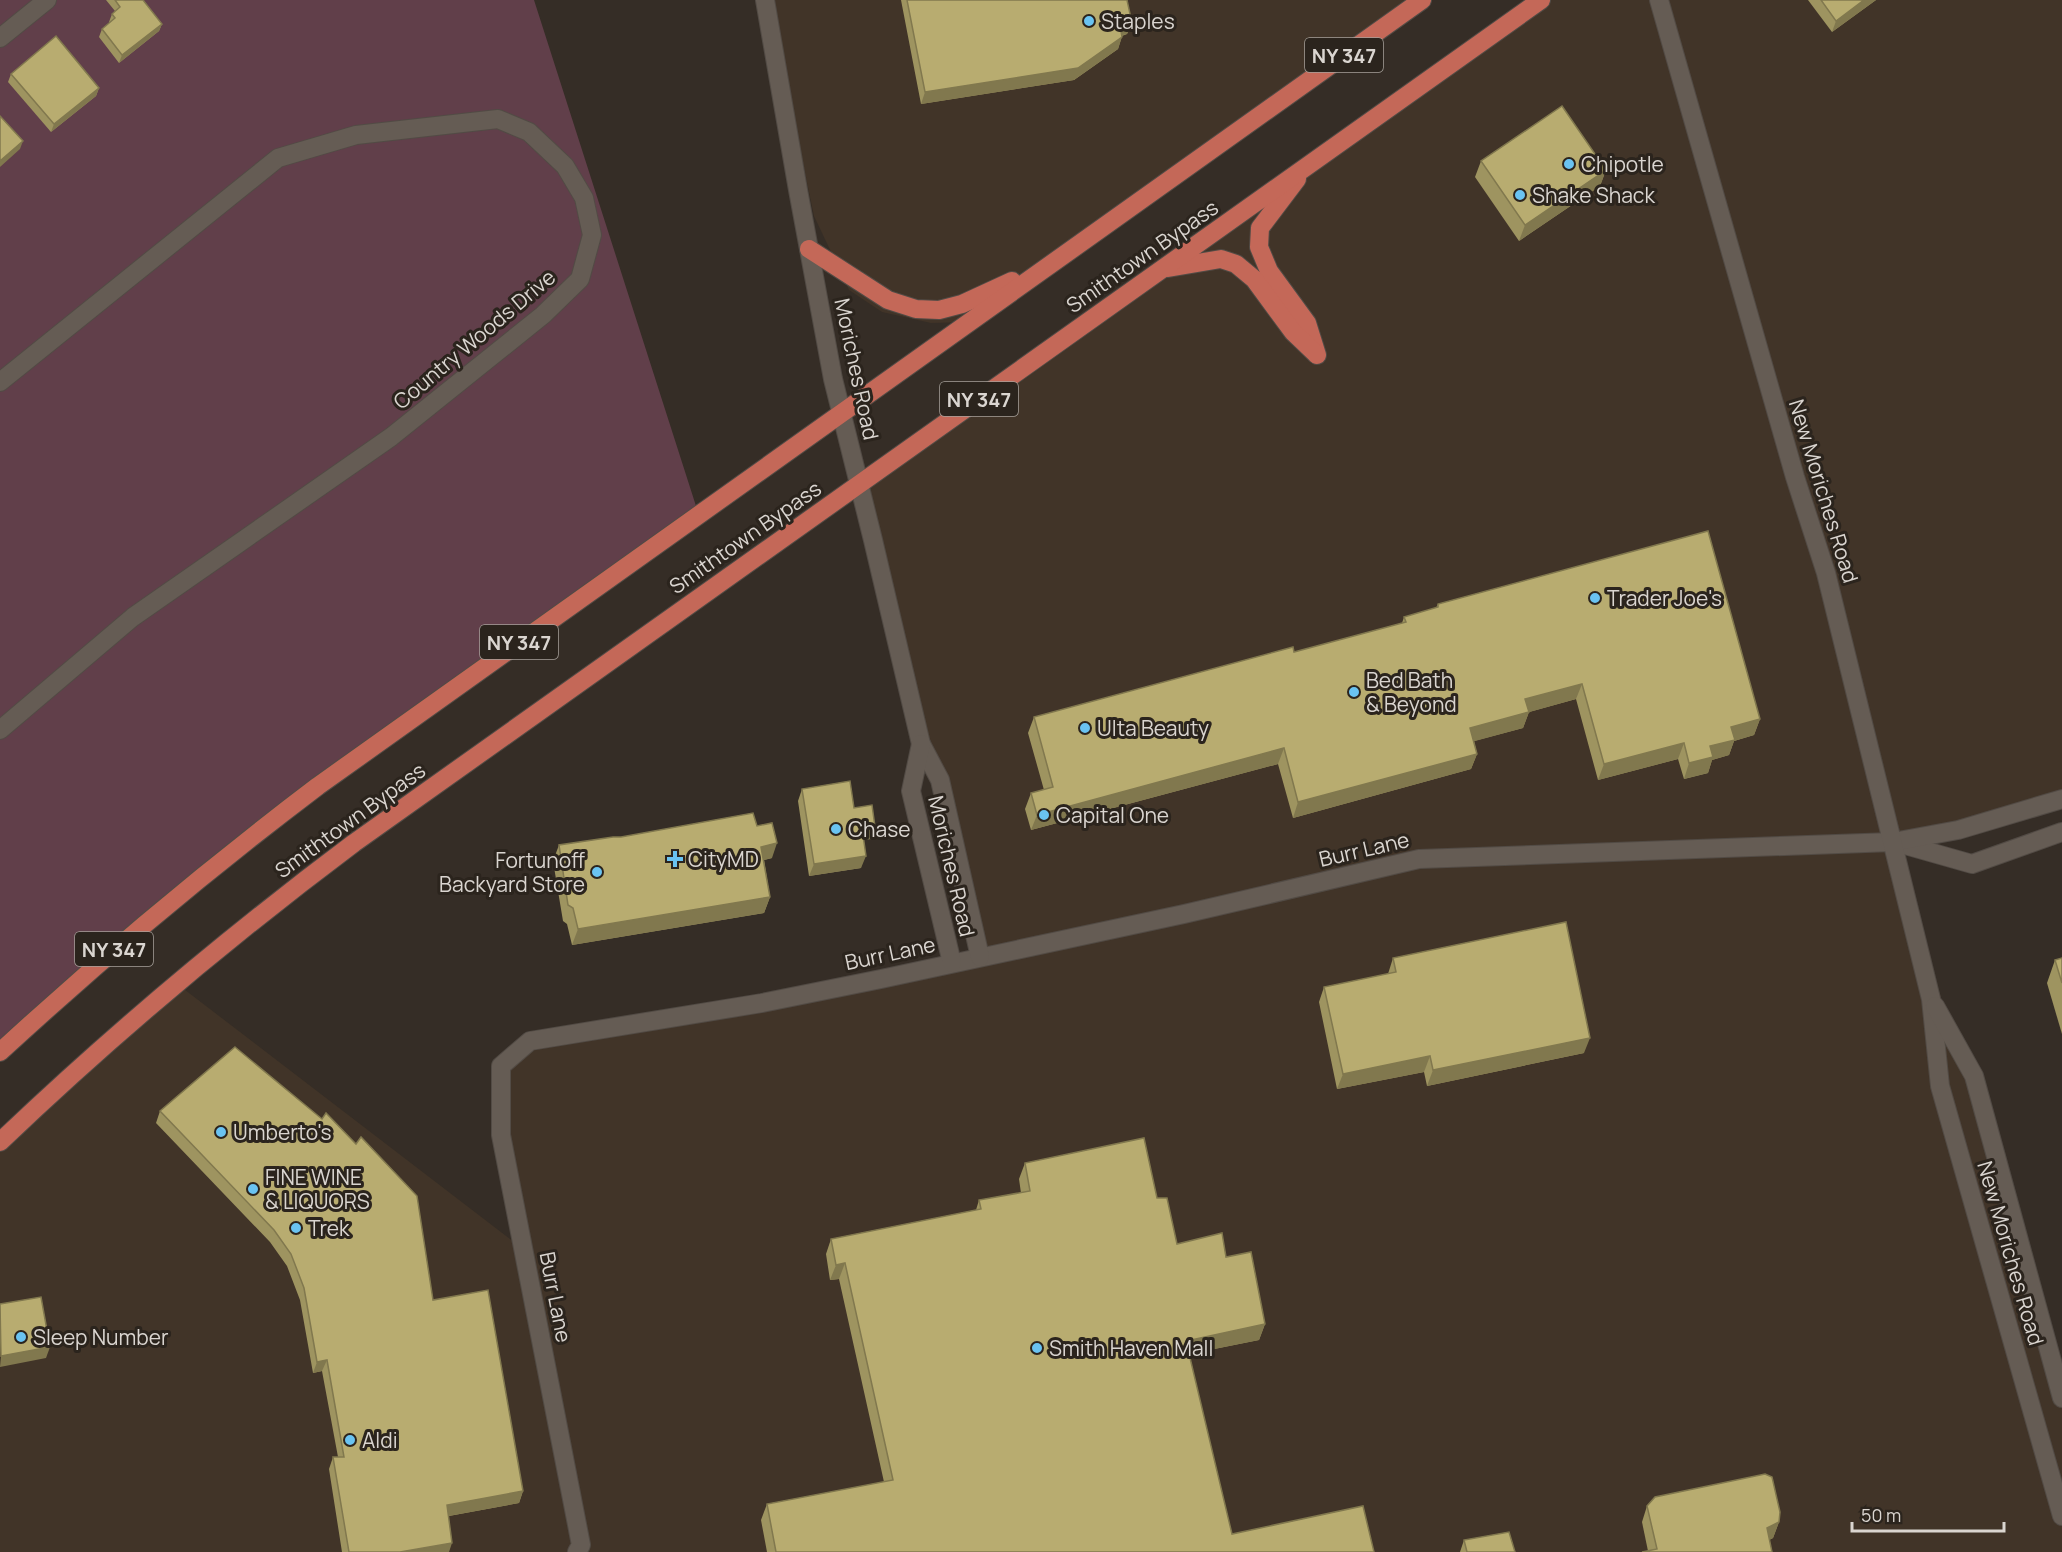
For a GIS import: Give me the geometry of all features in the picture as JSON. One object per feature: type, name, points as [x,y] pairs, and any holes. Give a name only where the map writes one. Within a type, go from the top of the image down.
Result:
[{"type":"highway","name":"NY 347","points":[[0,1052],[148,919],[276,817],[396,729],[1422,0]]},
{"type":"highway","name":"Smithtown Bypass","points":[[0,1142],[123,1028],[294,889],[424,793],[1541,0]]},
{"type":"highway","points":[[1160,270],[1221,259],[1236,264],[1254,279],[1293,332],[1317,356],[1307,323],[1269,271],[1261,255],[1258,241],[1260,228],[1308,165]]},
{"type":"highway","points":[[809,249],[888,300],[928,310],[962,304],[1056,260]]},
{"type":"street","points":[[0,38],[47,0]]},
{"type":"street","name":"Moriches Road","points":[[765,0],[833,379],[921,744],[940,780],[980,957]]},
{"type":"street","name":"New Moriches Road","points":[[1659,0],[1795,477],[1826,573],[1931,999],[1940,1086],[2062,1516]]},
{"type":"street","name":"Country Woods Drive","points":[[0,382],[278,158],[356,135],[498,119],[529,132],[565,166],[584,198],[592,235],[580,279],[543,315],[391,437],[133,617],[0,730]]},
{"type":"street","name":"Moriches Road","points":[[921,744],[911,791],[952,963]]},
{"type":"street","points":[[1893,842],[1958,830],[2062,799]]},
{"type":"street","points":[[1893,842],[1972,864],[2062,832]]},
{"type":"street","name":"Burr Lane","points":[[577,1552],[581,1545],[501,1135],[501,1066],[530,1041],[762,1003],[1184,914],[1419,859],[1893,842]]},
{"type":"street","name":"New Moriches Road","points":[[1931,999],[1974,1076],[2062,1398]]},
{"type":"shaded area","points":[[0,0],[534,0],[696,506],[41,1006],[0,1050]]},
{"type":"shaded area","points":[[769,0],[1422,0],[969,322],[931,323],[882,312],[849,290],[814,216]]},
{"type":"shaded area","points":[[1541,0],[2062,0],[2062,799],[1894,842],[2062,1398],[2062,1552],[0,1552],[0,1142],[176,983],[523,1249],[501,1066],[530,1041],[980,956],[859,484]]},
{"type":"building","points":[[115,0],[143,0],[162,24],[122,55],[102,29],[115,18],[112,14],[120,7]]},
{"type":"building","points":[[907,0],[1127,0],[1132,23],[1120,25],[1122,37],[1078,68],[925,92]]},
{"type":"building","points":[[1821,0],[1864,0],[1836,21]]},
{"type":"building","points":[[56,36],[99,88],[54,124],[11,74]]},
{"type":"building","points":[[1562,106],[1606,170],[1525,225],[1481,161]]},
{"type":"building","points":[[0,116],[23,141],[0,161]]},
{"type":"building","points":[[1708,531],[1760,719],[1731,727],[1735,740],[1710,746],[1713,757],[1689,763],[1684,743],[1604,764],[1582,684],[1525,699],[1529,712],[1470,728],[1477,754],[1298,802],[1284,748],[1037,815],[1031,793],[1053,787],[1034,717],[1293,647],[1294,652],[1406,622],[1404,617],[1438,607],[1438,604]]},
{"type":"building","name":"Chase","points":[[850,781],[854,808],[872,805],[875,827],[862,828],[866,856],[814,864],[802,789]]},
{"type":"building","points":[[753,813],[757,826],[772,823],[777,843],[761,847],[770,897],[578,929],[573,908],[568,905],[559,845],[621,837]]},
{"type":"building","points":[[1566,922],[1590,1038],[1433,1070],[1430,1056],[1343,1074],[1324,987],[1396,972],[1393,958]]},
{"type":"building","points":[[2062,958],[2062,983],[2055,960]]},
{"type":"building","points":[[235,1047],[322,1119],[326,1113],[356,1144],[361,1137],[417,1196],[433,1300],[488,1290],[523,1491],[447,1505],[452,1543],[400,1552],[349,1552],[333,1457],[344,1457],[327,1360],[317,1362],[304,1288],[291,1254],[274,1230],[160,1111]]},
{"type":"building","name":"Smith Haven Mall","points":[[1144,1138],[1157,1198],[1167,1198],[1177,1244],[1222,1233],[1226,1257],[1251,1252],[1265,1324],[1186,1341],[1232,1534],[1363,1506],[1374,1552],[776,1552],[767,1504],[893,1480],[845,1263],[836,1265],[831,1239],[981,1209],[979,1200],[1030,1191],[1025,1163]]},
{"type":"building","name":"Sleep Number","points":[[41,1297],[50,1347],[1,1356],[0,1304]]},
{"type":"building","points":[[1765,1474],[1772,1477],[1780,1512],[1779,1522],[1767,1528],[1772,1552],[1642,1552],[1657,1549],[1647,1506],[1655,1497]]},
{"type":"building","points":[[1509,1532],[1515,1552],[1467,1552],[1464,1540]]},
{"type":"place","name":"Staples","points":[[1089,21]]},
{"type":"place","name":"Chipotle","points":[[1569,164]]},
{"type":"place","name":"Shake Shack","points":[[1520,195]]},
{"type":"place","name":"Trader Joe's","points":[[1595,598]]},
{"type":"place","name":"Bed Bath & Beyond","points":[[1354,692]]},
{"type":"place","name":"Ulta Beauty","points":[[1085,728]]},
{"type":"place","name":"Capital One","points":[[1044,815]]},
{"type":"place","name":"Chase","points":[[836,829]]},
{"type":"place","name":"CityMD","points":[[675,859]]},
{"type":"place","name":"Fortunoff Backyard Store","points":[[597,872]]},
{"type":"place","name":"Umberto's","points":[[221,1132]]},
{"type":"place","name":"FINE WINE & LIQUORS","points":[[253,1189]]},
{"type":"place","name":"Trek","points":[[296,1228]]},
{"type":"place","name":"Sleep Number","points":[[21,1337]]},
{"type":"place","name":"Smith Haven Mall","points":[[1037,1348]]},
{"type":"place","name":"Aldi","points":[[350,1440]]}]
